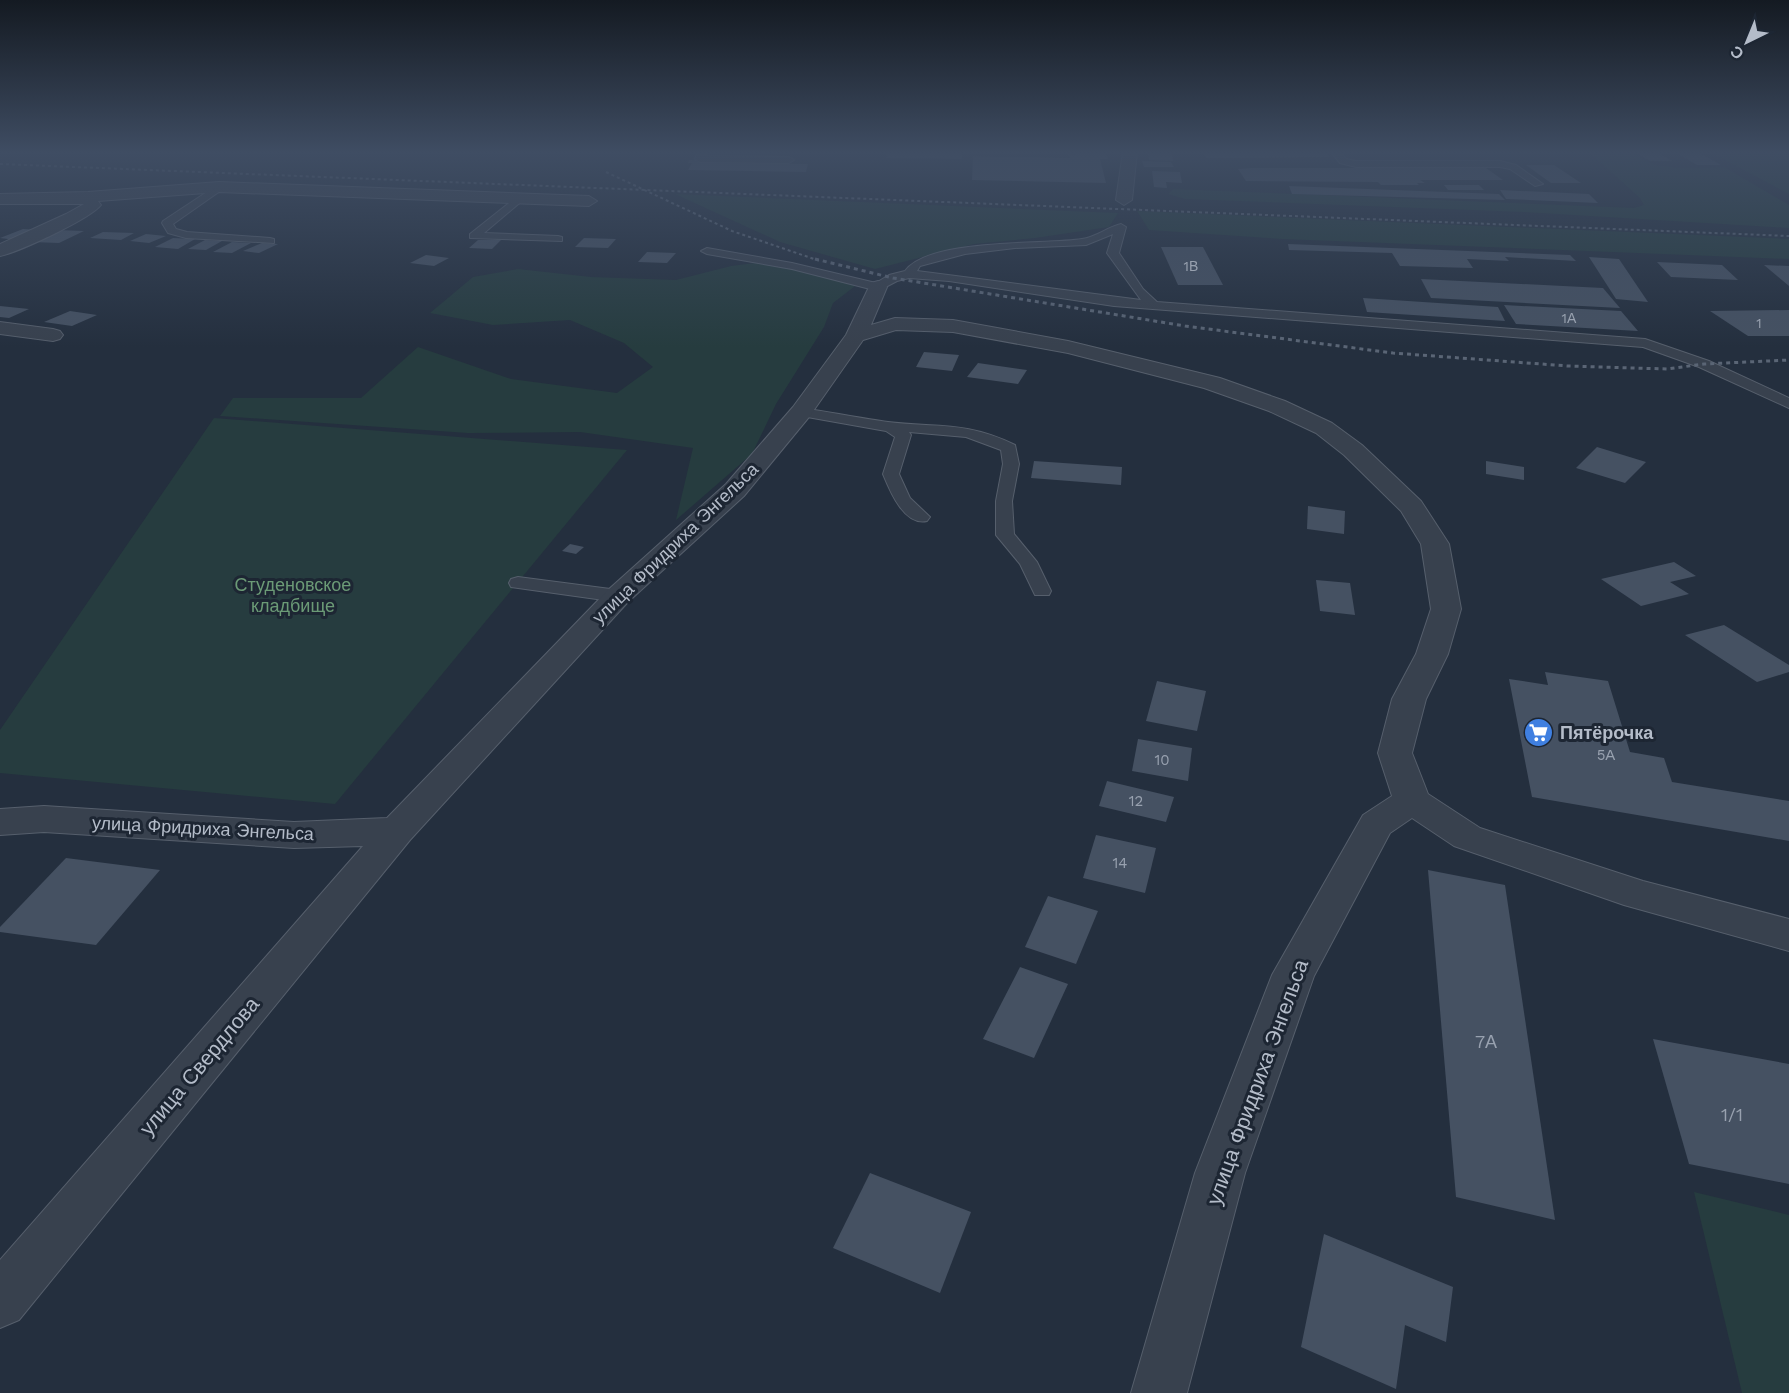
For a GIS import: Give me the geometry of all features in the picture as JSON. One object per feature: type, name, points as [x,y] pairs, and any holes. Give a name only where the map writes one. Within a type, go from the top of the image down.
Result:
[{"type":"street","points":[[0,251],[74,217]]},
{"type":"street","name":"улица Фридриха Энгельса","points":[[0,822],[44,819],[294,835],[397,831],[618,596],[735,490],[801,412],[856,336],[878,287]]},
{"type":"street","points":[[856,336],[895,324],[952,326],[1129,361],[1212,383],[1277,406],[1324,428],[1353,450],[1412,507],[1435,544],[1446,609],[1432,654],[1409,699],[1395,753],[1412,801],[1467,837],[1638,895],[1789,935]]},
{"type":"street","points":[[0,328],[53,335]]},
{"type":"street","name":"улица Фридриха Энгельса","points":[[1159,1393],[1220,1173],[1293,975],[1377,824],[1412,801]]},
{"type":"street","name":"улица Свердлова","points":[[0,1300],[397,831]]},
{"type":"lane","points":[[176,217],[167,223],[171,231],[186,235],[270,241]]},
{"type":"lane","points":[[496,217],[474,236],[558,239]]},
{"type":"lane","points":[[909,274],[916,264],[964,251],[1015,245],[1086,242],[1121,228],[1113,253],[1139,292],[1153,305]]},
{"type":"lane","points":[[707,251],[792,266],[878,287],[893,278],[909,274],[1080,298],[1153,305],[1645,343],[1704,364],[1789,404]]},
{"type":"lane","points":[[801,412],[890,427],[960,430],[992,438],[1009,448],[1011,464],[1004,501],[1005,535],[1028,562],[1042,591]]},
{"type":"lane","points":[[890,427],[903,435],[891,474],[903,500],[921,517]]},
{"type":"lane","points":[[518,583],[618,596]]},
{"type":"green space","points":[[725,217],[1115,217],[1109,227],[974,244],[875,269],[780,242]]},
{"type":"green space","points":[[1141,217],[1277,217],[1789,239],[1789,259],[1283,239],[1149,230]]},
{"type":"green space","points":[[1606,217],[1789,217],[1789,228]]},
{"type":"green space","points":[[763,262],[863,280],[833,303],[824,327],[776,404],[752,454],[676,520],[693,448],[580,432],[468,433],[220,416],[233,398],[361,398],[418,347],[511,379],[617,393],[653,367],[624,343],[570,320],[493,325],[430,313],[473,277],[518,269],[591,277],[676,280],[731,266]]},
{"type":"green space","name":"Студеновское кладбище","points":[[214,418],[627,450],[335,804],[0,773],[0,730]]},
{"type":"green space","points":[[1694,1192],[1789,1215],[1789,1393],[1742,1393]]},
{"type":"building","points":[[23,229],[39,230],[16,240],[0,238]]},
{"type":"building","points":[[57,230],[84,231],[59,243],[32,242]]},
{"type":"building","points":[[103,232],[134,233],[121,240],[90,238]]},
{"type":"building","points":[[146,234],[166,236],[149,243],[130,241]]},
{"type":"building","points":[[173,238],[195,239],[178,249],[155,247]]},
{"type":"building","points":[[584,238],[616,239],[608,248],[575,247]]},
{"type":"building","points":[[205,240],[222,241],[206,250],[188,249]]},
{"type":"building","points":[[478,240],[501,240],[492,249],[469,248]]},
{"type":"building","points":[[232,242],[251,243],[232,253],[213,252]]},
{"type":"building","points":[[262,243],[278,244],[259,253],[243,251]]},
{"type":"building","points":[[1288,244],[1570,255],[1576,261],[1505,257],[1509,261],[1467,259],[1473,268],[1400,266],[1392,253],[1289,250]]},
{"type":"building","points":[[1161,247],[1203,247],[1223,285],[1178,285]]},
{"type":"building","points":[[647,252],[676,253],[667,263],[638,262]]},
{"type":"building","points":[[426,255],[449,258],[434,266],[410,263]]},
{"type":"building","points":[[1589,257],[1619,259],[1648,302],[1616,299]]},
{"type":"building","points":[[1657,262],[1722,265],[1738,280],[1671,277]]},
{"type":"building","points":[[1764,265],[1789,266],[1789,286]]},
{"type":"building","points":[[1421,279],[1603,288],[1620,308],[1431,298]]},
{"type":"building","points":[[1363,298],[1498,307],[1505,321],[1367,312]]},
{"type":"building","points":[[1504,305],[1621,311],[1638,331],[1516,324]]},
{"type":"building","points":[[0,306],[29,309],[9,318],[0,317]]},
{"type":"building","points":[[1789,310],[1789,336],[1748,336],[1710,311]]},
{"type":"building","points":[[70,311],[97,315],[72,326],[44,322]]},
{"type":"building","points":[[924,352],[959,355],[952,371],[916,367]]},
{"type":"building","points":[[978,363],[1027,370],[1018,384],[967,377]]},
{"type":"building","points":[[1597,447],[1646,462],[1625,483],[1576,468]]},
{"type":"building","points":[[1034,461],[1122,467],[1121,485],[1031,478]]},
{"type":"building","points":[[1486,461],[1524,467],[1524,480],[1486,474]]},
{"type":"building","points":[[1308,506],[1345,511],[1344,534],[1307,529]]},
{"type":"building","points":[[570,544],[584,547],[576,554],[562,551]]},
{"type":"building","points":[[1674,562],[1696,576],[1670,582],[1689,594],[1641,606],[1601,579]]},
{"type":"building","points":[[1316,580],[1350,583],[1355,615],[1320,611]]},
{"type":"building","points":[[1724,625],[1789,665],[1789,672],[1757,682],[1685,635]]},
{"type":"building","points":[[1545,672],[1608,681],[1630,752],[1664,758],[1672,782],[1789,801],[1789,841],[1532,797],[1509,679],[1548,685]]},
{"type":"building","points":[[1157,681],[1206,691],[1197,731],[1146,721]]},
{"type":"building","points":[[1138,739],[1192,748],[1188,781],[1132,771]]},
{"type":"building","points":[[1107,781],[1174,797],[1166,822],[1099,806]]},
{"type":"building","points":[[1096,835],[1156,848],[1145,893],[1083,878]]},
{"type":"building","points":[[66,858],[160,870],[96,945],[0,932],[0,927]]},
{"type":"building","points":[[1428,870],[1505,885],[1555,1220],[1456,1197]]},
{"type":"building","points":[[1048,896],[1098,911],[1076,964],[1025,947]]},
{"type":"building","points":[[1020,967],[1068,984],[1034,1058],[983,1039]]},
{"type":"building","points":[[1653,1039],[1789,1064],[1789,1184],[1689,1164]]},
{"type":"building","points":[[870,1173],[971,1212],[940,1293],[833,1248]]},
{"type":"building","points":[[1324,1234],[1453,1287],[1446,1342],[1405,1325],[1396,1389],[1301,1347]]},
{"type":"railway","points":[[702,217],[732,231],[820,261]]},
{"type":"railway","points":[[1317,217],[1789,236]]},
{"type":"railway","points":[[815,259],[893,278],[1185,326],[1393,353],[1568,366],[1667,369],[1704,364],[1789,360]]},
{"type":"place","name":"Пятёрочка","points":[[1539,732]]}]
